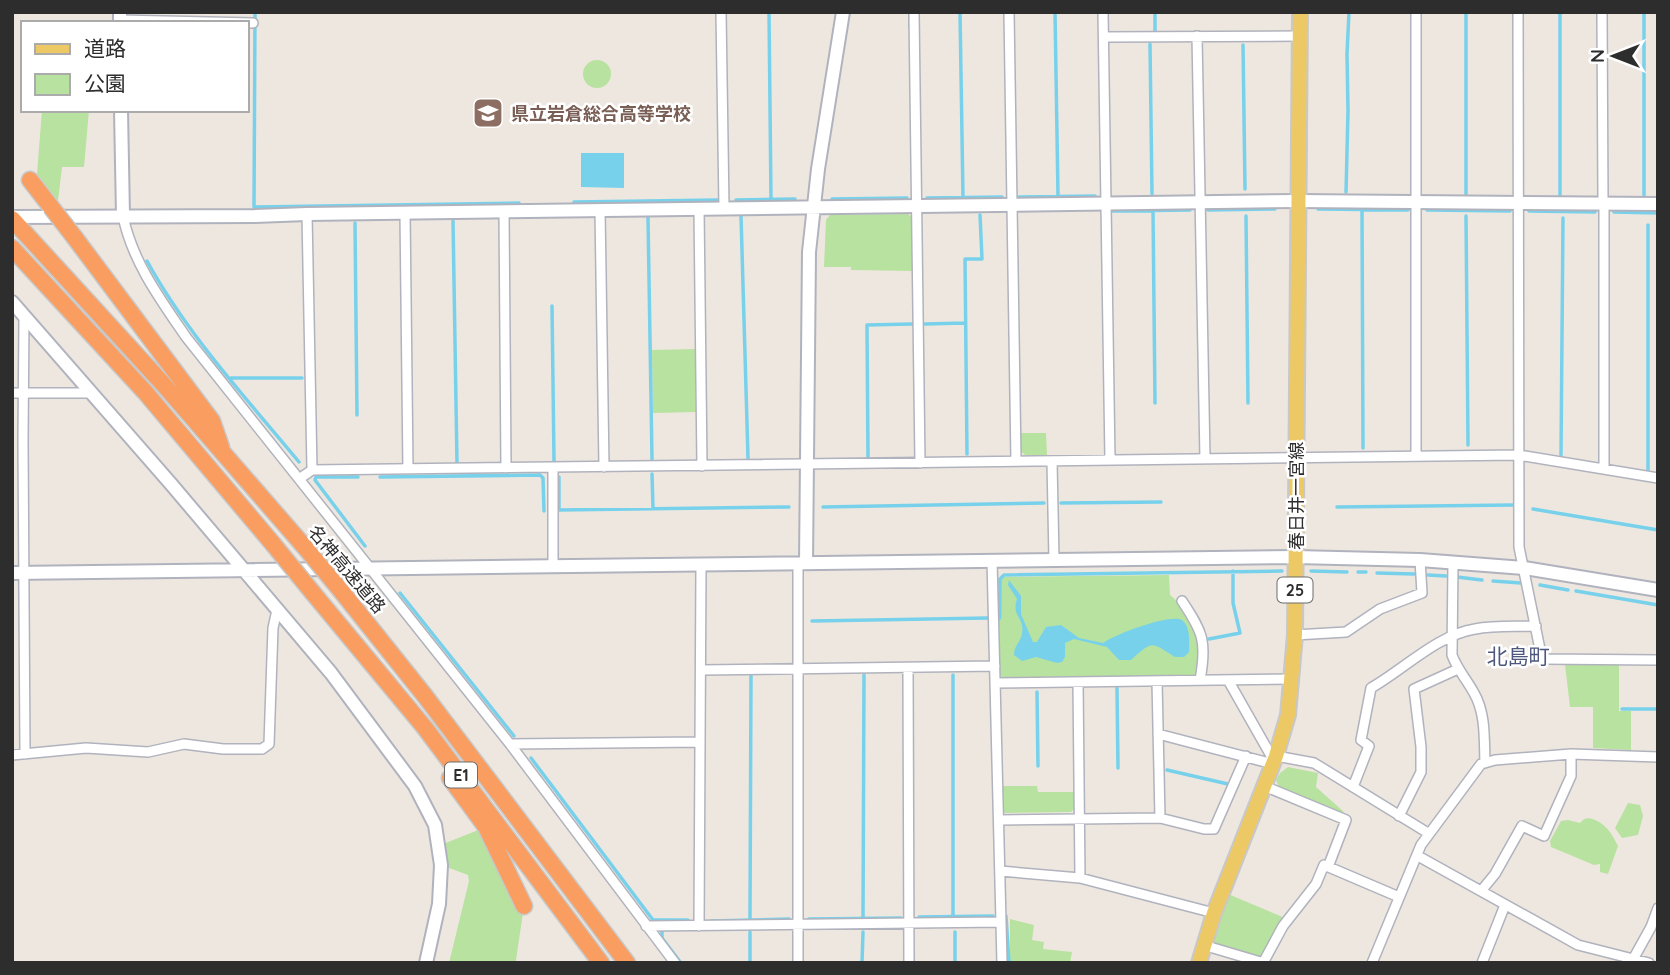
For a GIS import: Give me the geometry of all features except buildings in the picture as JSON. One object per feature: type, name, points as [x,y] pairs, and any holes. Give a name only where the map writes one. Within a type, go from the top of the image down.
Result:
[{"type":"highway","points":[[30,180],[212,421],[224,456]]},
{"type":"highway","name":"名神高速道路","points":[[12,218],[164,385],[342,592],[425,696],[627,963]]},
{"type":"highway","name":"E1","points":[[15,252],[145,392],[425,728],[601,963]]},
{"type":"highway","points":[[425,728],[441,766],[486,827],[524,906]]},
{"type":"main road","name":"春日井一宮線","points":[[1199,963],[1214,913],[1274,761],[1288,715],[1293,679],[1300,12]]},
{"type":"street","points":[[721,12],[724,208]]},
{"type":"street","points":[[798,963],[798,669],[807,464],[807,285],[813,207],[843,12]]},
{"type":"street","points":[[914,12],[920,463]]},
{"type":"street","points":[[1009,12],[1016,461]]},
{"type":"street","points":[[1103,12],[1110,460]]},
{"type":"street","points":[[1416,12],[1416,455]]},
{"type":"street","points":[[1518,12],[1519,547],[1542,659],[1658,660]]},
{"type":"street","points":[[1602,12],[1604,469]]},
{"type":"street","points":[[120,18],[200,21]]},
{"type":"street","points":[[248,23],[253,23]]},
{"type":"street","points":[[1197,36],[1205,459]]},
{"type":"street","points":[[1104,37],[1300,36]]},
{"type":"street","points":[[121,112],[127,236],[159,297],[186,337],[510,744],[675,963]]},
{"type":"street","points":[[12,218],[1298,201],[1658,204]]},
{"type":"street","points":[[699,209],[702,466]]},
{"type":"street","points":[[600,210],[604,467]]},
{"type":"street","points":[[504,211],[506,468]]},
{"type":"street","points":[[405,212],[408,469]]},
{"type":"street","points":[[307,214],[312,470]]},
{"type":"street","points":[[12,302],[331,673],[415,786],[435,825],[441,865],[439,904],[426,963]]},
{"type":"street","points":[[24,315],[18,573],[25,754]]},
{"type":"street","points":[[12,393],[93,393]]},
{"type":"street","points":[[299,479],[312,470],[1416,455],[1519,455],[1658,478]]},
{"type":"street","points":[[1052,461],[1054,560]]},
{"type":"street","points":[[552,467],[553,566]]},
{"type":"street","points":[[18,573],[1296,557],[1420,560],[1524,568],[1658,590]]},
{"type":"street","points":[[992,560],[1002,963]]},
{"type":"street","points":[[1295,635],[1346,632],[1380,609],[1422,593],[1420,560]]},
{"type":"street","points":[[1453,563],[1452,655],[1475,695],[1483,720],[1485,763]]},
{"type":"street","points":[[699,926],[701,564]]},
{"type":"street","points":[[1182,601],[1202,633],[1204,660],[1200,680]]},
{"type":"street","points":[[12,755],[86,748],[148,752],[184,744],[223,749],[262,749],[270,744],[273,628],[277,610]]},
{"type":"street","points":[[1353,787],[1369,746],[1361,740],[1371,688],[1393,675],[1421,652],[1473,629],[1536,626]]},
{"type":"street","points":[[701,670],[995,666]]},
{"type":"street","points":[[908,668],[909,963]]},
{"type":"street","points":[[1399,816],[1421,772],[1421,747],[1414,689],[1458,669]]},
{"type":"street","points":[[995,683],[1293,679]]},
{"type":"street","points":[[1228,680],[1274,761]]},
{"type":"street","points":[[1157,681],[1160,818]]},
{"type":"street","points":[[1078,682],[1080,878]]},
{"type":"street","points":[[1158,734],[1246,756],[1274,761],[1314,763],[1427,834]]},
{"type":"street","points":[[510,744],[700,742]]},
{"type":"street","points":[[1480,891],[1495,874],[1522,826],[1544,836],[1571,776],[1571,754]]},
{"type":"street","points":[[1372,963],[1427,834],[1485,763],[1571,754],[1658,757]]},
{"type":"street","points":[[999,820],[1160,818],[1214,829],[1246,756]]},
{"type":"street","points":[[1264,786],[1346,820],[1328,867]]},
{"type":"street","points":[[1418,856],[1578,945],[1632,961],[1649,963]]},
{"type":"street","points":[[1203,945],[1263,963],[1283,926],[1315,884],[1324,865],[1399,897]]},
{"type":"street","points":[[1000,871],[1080,878],[1214,913]]},
{"type":"street","points":[[1482,963],[1505,905]]},
{"type":"street","points":[[1632,961],[1658,908]]},
{"type":"street","points":[[646,926],[1001,922]]},
{"type":"green space","points":[[597,60],[607,64],[611,74],[607,84],[597,88],[587,84],[583,74],[587,64]]},
{"type":"green space","points":[[42,112],[89,112],[84,167],[62,167],[58,201],[37,174]]},
{"type":"green space","points":[[908,214],[913,218],[913,271],[824,267],[826,220],[830,215]]},
{"type":"green space","points":[[695,349],[696,412],[653,413],[652,350]]},
{"type":"green space","points":[[1020,433],[1046,433],[1047,455],[1025,455],[1020,450]]},
{"type":"green space","points":[[1169,575],[1170,595],[1177,601],[1198,636],[1197,677],[1003,678],[1000,675],[999,619],[1002,619],[1001,580],[1004,577]]},
{"type":"green space","points":[[1565,665],[1619,665],[1619,711],[1631,711],[1631,750],[1593,748],[1593,707],[1570,707]]},
{"type":"green space","points":[[1288,767],[1318,773],[1316,787],[1344,812],[1337,812],[1279,787],[1276,780]]},
{"type":"green space","points":[[1002,786],[1037,786],[1038,792],[1075,792],[1075,808],[1071,812],[1005,813],[1002,810]]},
{"type":"green space","points":[[1628,803],[1640,805],[1643,816],[1638,835],[1622,838],[1615,828]]},
{"type":"green space","points":[[1589,818],[1607,828],[1618,846],[1608,874],[1600,872],[1600,864],[1594,865],[1551,847],[1550,841],[1561,821],[1580,823]]},
{"type":"green space","points":[[486,827],[524,906],[516,960],[514,963],[449,963],[469,881],[468,875],[441,865],[438,846]]},
{"type":"green space","points":[[1228,894],[1285,918],[1261,959],[1211,944]]},
{"type":"green space","points":[[1010,919],[1034,925],[1032,940],[1044,942],[1043,949],[1072,952],[1070,963],[1010,963]]},
{"type":"water","points":[[581,153],[624,153],[624,188],[581,187]]},
{"type":"water","points":[[1009,580],[1021,596],[1021,614],[1033,642],[1037,642],[1046,627],[1061,625],[1079,638],[1103,643],[1142,626],[1176,619],[1182,620],[1187,627],[1189,652],[1184,657],[1175,657],[1152,645],[1131,660],[1119,660],[1107,647],[1074,639],[1065,643],[1065,657],[1062,662],[1036,657],[1022,661],[1014,655],[1022,624],[1016,609],[1017,599],[1008,585]]},
{"type":"waterway","points":[[255,12],[254,207],[519,203]]},
{"type":"waterway","points":[[769,12],[771,200]]},
{"type":"waterway","points":[[910,12],[910,28]]},
{"type":"waterway","points":[[960,12],[963,198]]},
{"type":"waterway","points":[[1055,12],[1058,196]]},
{"type":"waterway","points":[[1155,12],[1155,32]]},
{"type":"waterway","points":[[1346,192],[1349,12]]},
{"type":"waterway","points":[[1466,12],[1466,194]]},
{"type":"waterway","points":[[1560,12],[1560,196]]},
{"type":"waterway","points":[[1644,12],[1644,195]]},
{"type":"waterway","points":[[1150,44],[1152,194]]},
{"type":"waterway","points":[[1243,45],[1245,189]]},
{"type":"waterway","points":[[1019,197],[1095,196]]},
{"type":"waterway","points":[[927,198],[1002,197]]},
{"type":"waterway","points":[[832,199],[907,198]]},
{"type":"waterway","points":[[736,200],[795,199]]},
{"type":"waterway","points":[[574,202],[717,200]]},
{"type":"waterway","points":[[1208,210],[1275,209]]},
{"type":"waterway","points":[[1318,209],[1408,210]]},
{"type":"waterway","points":[[1362,209],[1363,448]]},
{"type":"waterway","points":[[1113,211],[1190,210]]},
{"type":"waterway","points":[[1427,210],[1510,211]]},
{"type":"waterway","points":[[1153,211],[1155,403]]},
{"type":"waterway","points":[[1529,211],[1595,212]]},
{"type":"waterway","points":[[1614,212],[1658,213]]},
{"type":"waterway","points":[[967,454],[965,259],[982,259],[980,215]]},
{"type":"waterway","points":[[741,216],[748,458]]},
{"type":"waterway","points":[[1246,216],[1248,403]]},
{"type":"waterway","points":[[1466,216],[1468,445]]},
{"type":"waterway","points":[[648,218],[652,459]]},
{"type":"waterway","points":[[1561,455],[1563,218]]},
{"type":"waterway","points":[[453,221],[457,464]]},
{"type":"waterway","points":[[355,223],[357,415]]},
{"type":"waterway","points":[[1648,225],[1648,471]]},
{"type":"waterway","points":[[147,261],[199,340],[299,462]]},
{"type":"waterway","points":[[552,306],[554,461]]},
{"type":"waterway","points":[[925,324],[965,323]]},
{"type":"waterway","points":[[868,458],[867,325],[912,324]]},
{"type":"waterway","points":[[231,378],[302,378]]},
{"type":"waterway","points":[[652,474],[653,509]]},
{"type":"waterway","points":[[380,477],[540,475],[543,478],[544,511]]},
{"type":"waterway","points":[[358,477],[316,477],[315,480],[365,546]]},
{"type":"waterway","points":[[559,477],[559,510],[789,507]]},
{"type":"waterway","points":[[1061,503],[1161,502]]},
{"type":"waterway","points":[[823,507],[1044,503]]},
{"type":"waterway","points":[[1337,507],[1513,505]]},
{"type":"waterway","points":[[1533,509],[1658,530]]},
{"type":"waterway","points":[[1209,639],[1240,633],[1233,603],[1233,571]]},
{"type":"waterway","points":[[1000,618],[1000,579],[1004,575],[1282,571]]},
{"type":"waterway","points":[[1311,571],[1347,572]]},
{"type":"waterway","points":[[1358,572],[1366,572]]},
{"type":"waterway","points":[[1377,573],[1414,574]]},
{"type":"waterway","points":[[1428,575],[1446,576]]},
{"type":"waterway","points":[[1457,577],[1482,580]]},
{"type":"waterway","points":[[1493,581],[1521,583]]},
{"type":"waterway","points":[[1540,585],[1568,590]]},
{"type":"waterway","points":[[1576,591],[1658,605]]},
{"type":"waterway","points":[[400,593],[514,736]]},
{"type":"waterway","points":[[812,621],[988,618]]},
{"type":"waterway","points":[[863,918],[864,675]]},
{"type":"waterway","points":[[953,675],[953,917]]},
{"type":"waterway","points":[[750,920],[751,676]]},
{"type":"waterway","points":[[1117,688],[1118,768]]},
{"type":"waterway","points":[[1037,692],[1038,766]]},
{"type":"waterway","points":[[1622,709],[1658,709]]},
{"type":"waterway","points":[[531,758],[653,920],[688,920]]},
{"type":"waterway","points":[[1167,770],[1228,784]]},
{"type":"waterway","points":[[919,917],[993,916]]},
{"type":"waterway","points":[[1006,916],[1009,963]]},
{"type":"waterway","points":[[809,919],[901,918]]},
{"type":"waterway","points":[[711,921],[789,919]]},
{"type":"waterway","points":[[662,932],[662,938],[681,963]]},
{"type":"waterway","points":[[750,932],[750,963]]},
{"type":"waterway","points":[[862,963],[863,932]]},
{"type":"waterway","points":[[955,932],[955,963]]},
{"type":"place","name":"県立岩倉総合高等学校","points":[[488,113]]},
{"type":"district","name":"北島町","points":[[1518,656]]}]
